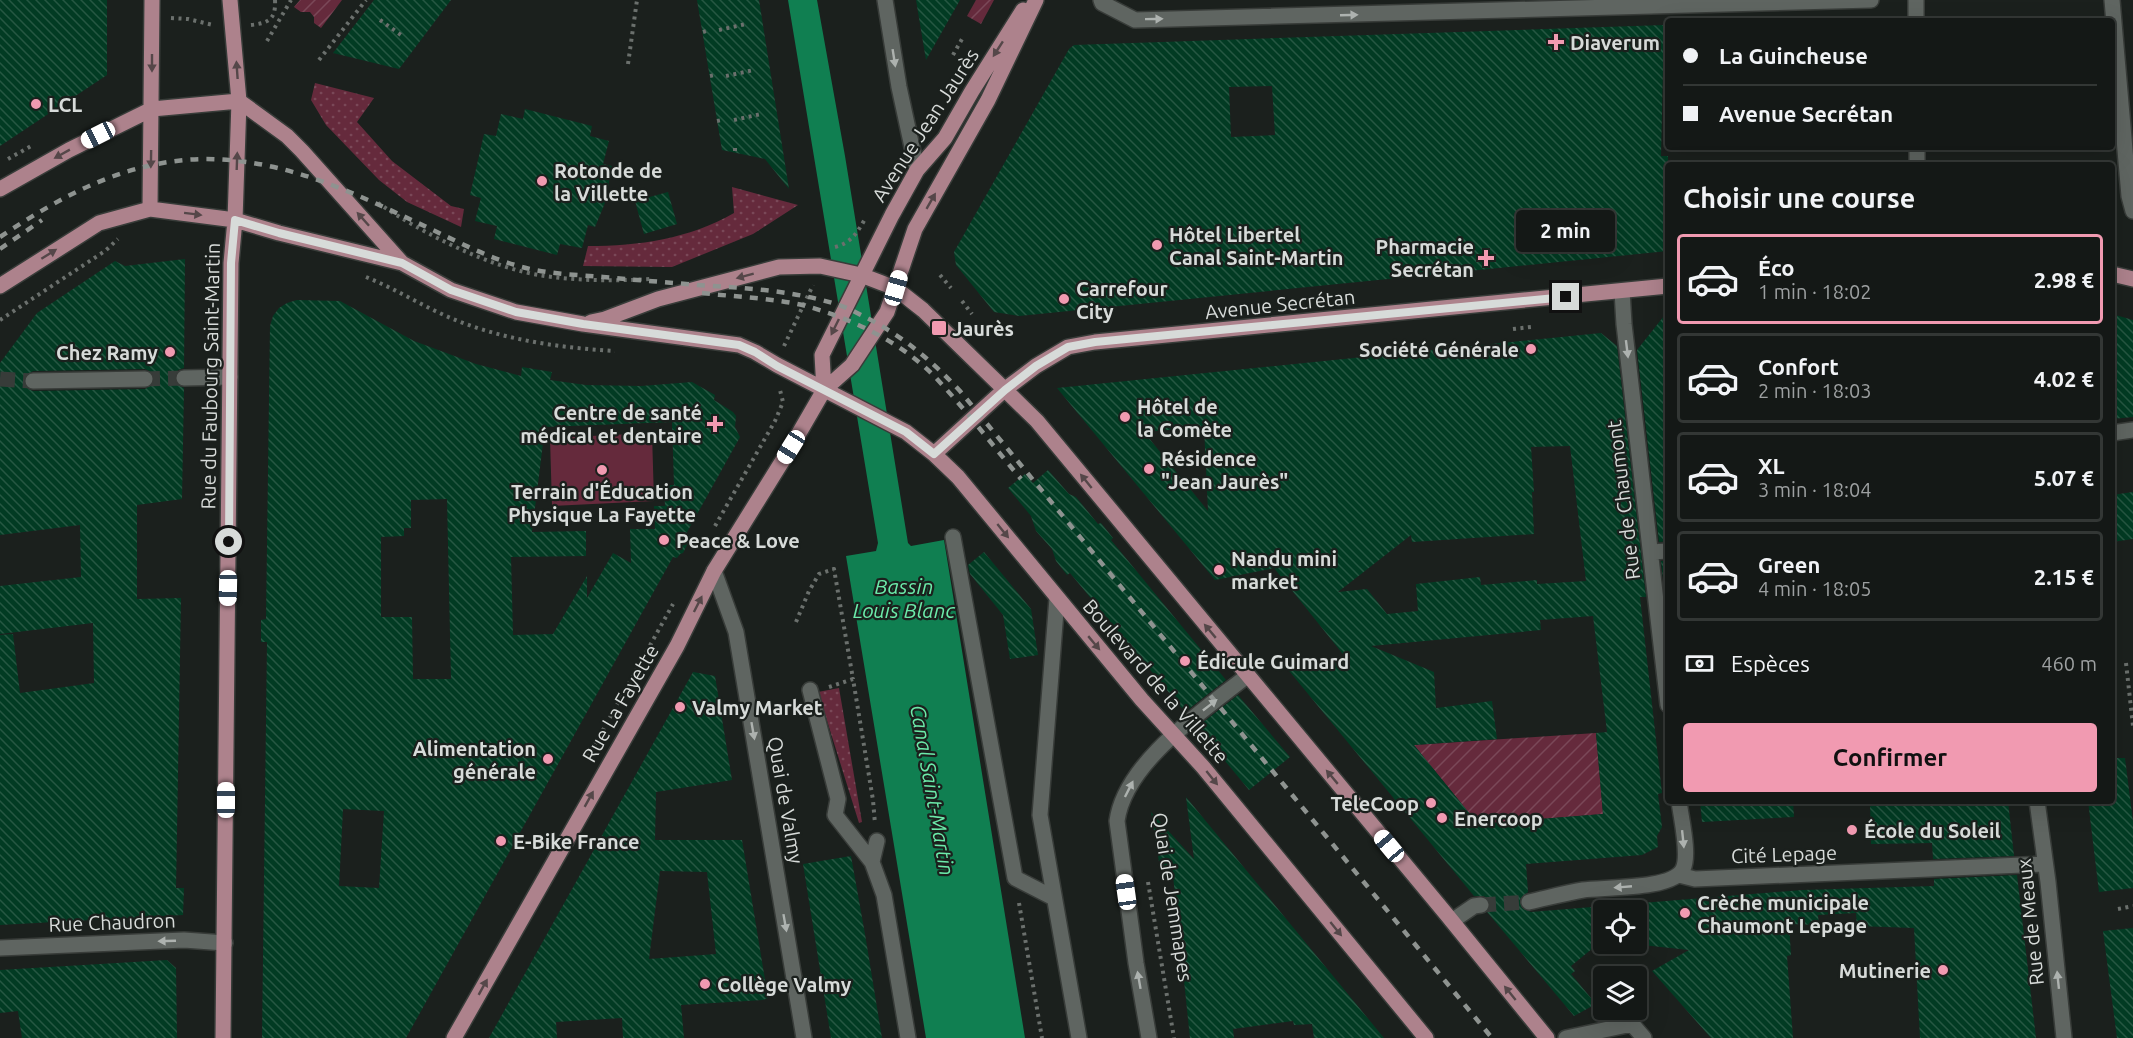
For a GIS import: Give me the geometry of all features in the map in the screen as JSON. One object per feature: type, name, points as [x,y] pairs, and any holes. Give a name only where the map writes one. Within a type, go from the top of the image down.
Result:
[{"type":"main road","points":[[150,209],[152,0]]},
{"type":"main road","name":"Rue du Faubourg Saint-Martin","points":[[223,1038],[231,263],[235,220],[239,101],[230,0]]},
{"type":"main road","name":"Avenue Jean Jaurès","points":[[824,390],[822,354],[861,275],[917,170],[945,138],[1030,0]]},
{"type":"main road","name":"Avenue Jean Jaurès","points":[[824,390],[852,365],[887,312],[915,229],[988,100],[1036,0]]},
{"type":"main road","points":[[0,189],[69,150],[152,108],[239,101],[286,135],[402,263]]},
{"type":"main road","points":[[0,286],[99,223],[150,209],[235,220],[402,263]]},
{"type":"main road","name":"Boulevard de la Villette","points":[[402,263],[451,290],[516,312],[583,324],[739,345],[906,432],[934,454],[966,486],[1142,700],[1203,767],[1425,1038]]},
{"type":"main road","points":[[583,324],[605,319],[658,299],[779,267],[820,266],[861,275],[896,288],[923,310],[1037,421],[1547,1038]]},
{"type":"main road","points":[[2115,275],[2133,279]]},
{"type":"main road","name":"Avenue Secrétan","points":[[934,454],[1005,390],[1036,366],[1068,347],[1095,342],[1665,286]]},
{"type":"main road","name":"Rue La Fayette","points":[[454,1038],[676,646],[714,572],[824,390]]},
{"type":"street","points":[[885,0],[899,87],[917,170]]},
{"type":"street","points":[[1101,0],[1102,3],[1135,20],[1870,0]]},
{"type":"street","points":[[1916,0],[1916,18]]},
{"type":"street","points":[[2112,0],[2114,18]]},
{"type":"street","points":[[2115,35],[2129,196],[2133,211]]},
{"type":"street","name":"Rue de Chaumont","points":[[1622,291],[1665,678]]},
{"type":"street","points":[[184,378],[230,377]]},
{"type":"street","points":[[33,381],[145,379]]},
{"type":"street","points":[[2115,433],[2133,430]]},
{"type":"street","points":[[953,537],[1015,878],[1054,898]]},
{"type":"street","points":[[1651,552],[1665,551]]},
{"type":"street","name":"Quai de Valmy","points":[[714,572],[736,632],[804,1038]]},
{"type":"street","points":[[1057,598],[1040,815],[1079,1038]]},
{"type":"street","name":"Quai de Jemmapes","points":[[1149,1038],[1136,963],[1117,821],[1118,813],[1130,785],[1152,757],[1173,735],[1247,676]]},
{"type":"street","points":[[810,690],[838,799],[835,815],[872,861],[884,895],[908,1038]]},
{"type":"street","points":[[1679,804],[1686,860],[1679,875]]},
{"type":"street","name":"Rue de Meaux","points":[[2037,804],[2064,1038]]},
{"type":"street","points":[[872,861],[877,841]]},
{"type":"street","name":"Cité Lepage","points":[[1529,902],[1583,890],[1663,882],[1679,875],[1695,879],[2045,864]]},
{"type":"street","points":[[1452,921],[1474,906],[1481,905]]},
{"type":"street","name":"Rue Chaudron","points":[[0,948],[184,940],[225,943]]},
{"type":"street","points":[[1566,1038],[1632,1024],[1644,1038]]},
{"type":"path","points":[[261,24],[272,18],[275,11],[275,0]]},
{"type":"path","points":[[267,40],[291,0]]},
{"type":"path","points":[[319,60],[366,0]]},
{"type":"path","points":[[628,64],[637,0]]},
{"type":"path","points":[[169,18],[233,27]]},
{"type":"path","points":[[380,20],[401,35]]},
{"type":"path","points":[[719,30],[746,24]]},
{"type":"path","points":[[953,55],[962,39]]},
{"type":"path","points":[[726,76],[754,70]]},
{"type":"path","points":[[734,120],[761,114]]},
{"type":"path","points":[[372,199],[396,215],[442,239],[500,264],[543,276],[614,281],[662,278]]},
{"type":"path","points":[[832,248],[846,244],[860,227]]},
{"type":"path","points":[[0,320],[105,251],[123,235]]},
{"type":"path","points":[[777,366],[814,285],[820,266]]},
{"type":"path","points":[[940,275],[951,288]]},
{"type":"path","points":[[962,301],[972,314]]},
{"type":"path","points":[[1514,328],[1531,327]]},
{"type":"path","points":[[711,534],[775,421],[783,402],[779,389]]},
{"type":"path","points":[[796,622],[819,574],[834,569],[873,800],[877,841]]},
{"type":"path","points":[[2126,663],[2133,726]]},
{"type":"path","points":[[834,686],[853,679]]},
{"type":"path","name":"Quai de Jemmapes","points":[[1147,876],[1174,1038]]},
{"type":"path","points":[[1015,878],[1042,1038]]},
{"type":"path","points":[[2118,909],[2133,906]]},
{"type":"shaded area","points":[[300,0],[342,0],[321,28],[314,23],[314,17],[310,12],[301,12],[294,7]]},
{"type":"shaded area","points":[[976,0],[994,0],[981,24],[967,16]]},
{"type":"shaded area","points":[[315,83],[374,98],[357,122],[392,161],[451,206],[464,209],[461,227],[407,202],[379,180],[326,125],[311,100]]},
{"type":"shaded area","points":[[732,187],[798,205],[753,234],[672,267],[583,266],[588,246],[645,242],[681,235],[734,213]]},
{"type":"shaded area","name":"Terrain d'Éducation Physique La Fayette","points":[[652,433],[654,501],[552,506],[550,438]]},
{"type":"shaded area","points":[[839,688],[862,822],[859,823],[818,692]]},
{"type":"shaded area","points":[[1596,733],[1603,814],[1478,824],[1414,745]]},
{"type":"water","name":"Bassin Louis Blanc","points":[[788,0],[817,0],[845,156],[908,543],[911,546],[944,540],[1025,1038],[926,1038],[846,556],[876,551],[878,543]]},
{"type":"building","points":[[0,0],[107,0],[107,75],[0,146]]},
{"type":"building","points":[[374,0],[451,0],[399,69],[333,53]]},
{"type":"building","points":[[697,0],[759,0],[789,189],[765,159],[722,150]]},
{"type":"building","points":[[916,0],[960,0],[926,60]]},
{"type":"building","points":[[1664,25],[1661,156],[1668,156],[1668,162],[1665,162],[1665,251],[1019,316],[994,312],[956,265],[954,252],[1069,49],[1074,45]],"holes":[[[1272,86],[1275,135],[1231,137],[1229,87]]]},
{"type":"building","name":"Rotonde de la Villette","points":[[525,109],[592,126],[590,136],[609,141],[603,164],[612,166],[605,203],[595,227],[588,225],[582,248],[560,244],[557,255],[494,239],[497,226],[475,221],[481,198],[470,195],[484,134],[496,136],[501,114],[523,119]]},
{"type":"building","points":[[668,192],[677,224],[644,234],[635,201]]},
{"type":"building","points":[[185,259],[184,368],[178,370],[174,378],[176,384],[184,388],[182,499],[137,505],[137,599],[181,598],[176,888],[184,888],[183,915],[0,925],[0,635],[13,634],[20,693],[94,683],[93,623],[0,634],[0,586],[81,577],[80,525],[0,535],[0,363],[37,313],[115,261],[125,266]],"holes":[[[145,369],[150,371],[155,378],[153,384],[145,389],[33,391],[28,389],[23,382],[25,376],[33,371]]]},
{"type":"building","points":[[297,300],[340,301],[414,341],[476,364],[521,376],[522,367],[552,372],[550,380],[586,385],[641,386],[692,382],[715,395],[714,400],[733,412],[736,416],[735,427],[740,437],[686,534],[691,537],[683,553],[677,558],[673,557],[406,1038],[262,1038],[267,642],[261,642],[261,620],[266,619],[270,326],[273,316],[287,303]],"holes":[[[672,422],[674,485],[664,485],[665,506],[654,506],[655,529],[630,529],[631,563],[613,553],[587,598],[587,576],[553,634],[513,635],[511,557],[586,556],[586,531],[532,532],[545,427]],[[447,499],[451,679],[413,679],[412,617],[381,617],[381,537],[404,536],[404,528],[411,528],[411,500]],[[343,809],[384,811],[379,888],[339,886]]]},
{"type":"building","points":[[1665,315],[1665,541],[1659,542],[1637,350]]},
{"type":"building","points":[[2115,315],[2133,320],[2133,417],[2115,419]]},
{"type":"building","points":[[1601,333],[1617,346],[1646,597],[1640,597],[1662,793],[1658,794],[1662,827],[1657,836],[1658,847],[1642,855],[1526,864],[1528,892],[1520,899],[1522,908],[1531,912],[1593,907],[1593,948],[1571,966],[1575,971],[1571,974],[1593,1000],[1593,1006],[1574,1016],[1487,912],[1491,904],[1488,899],[1484,896],[1474,896],[1281,661],[1346,658],[1274,568],[1215,580],[1057,388]],"holes":[[[1204,427],[1208,511],[1144,432]],[[1570,446],[1586,581],[1537,584],[1537,580],[1481,585],[1480,577],[1416,584],[1418,611],[1387,614],[1367,589],[1338,592],[1411,535],[1412,542],[1534,534],[1531,447]],[[1593,616],[1607,732],[1596,733],[1603,814],[1478,824],[1414,745],[1497,739],[1492,701],[1436,708],[1434,672],[1371,646],[1541,630],[1540,620]]]},
{"type":"building","points":[[1048,470],[1069,494],[1076,497],[1098,524],[1101,523],[1113,538],[1111,540],[1226,680],[1185,712],[1070,573],[1067,575],[1056,561],[1052,549],[1036,531],[1031,516],[1008,488],[1025,474],[1033,483]]},
{"type":"building","points":[[2133,492],[2133,539],[2115,542],[2115,495]]},
{"type":"building","points":[[984,552],[1031,609],[1038,655],[1010,659],[1003,615],[970,574],[968,565]]},
{"type":"building","points":[[1661,561],[1665,561],[1665,596]]},
{"type":"building","points":[[693,672],[715,676],[732,780],[656,792],[655,840],[742,840],[768,998],[681,1005],[684,1038],[623,1038],[622,1018],[556,1022],[557,1038],[489,1038]],"holes":[[[660,871],[707,872],[716,954],[649,959]]]},
{"type":"building","points":[[1238,695],[1290,757],[1249,790],[1197,727]]},
{"type":"building","points":[[2115,758],[2125,758],[2133,822],[2133,888],[2099,892],[2088,804],[2115,804]]},
{"type":"building","points":[[1186,797],[1384,1038],[1314,1038],[1312,1024],[1294,1025],[1293,1021],[1233,1029],[1234,1038],[1190,1038],[1172,866],[1160,868],[1151,812],[1194,859]]},
{"type":"building","points":[[1700,804],[1793,804],[1794,817],[1702,822]]},
{"type":"building","points":[[1870,804],[2008,804],[2014,856],[1933,859],[1932,843],[1871,844]]},
{"type":"building","points":[[851,856],[882,1038],[831,1038],[803,864]]},
{"type":"building","points":[[2017,875],[2036,1038],[1920,1038],[1914,928],[1857,926],[1856,913],[1818,915],[1819,925],[1789,924],[1791,955],[1787,956],[1793,1038],[1711,1038],[1652,971],[1689,950],[1647,946],[1647,903],[1803,890],[1934,886],[1934,879]]},
{"type":"building","points":[[2133,928],[2133,1038],[2117,1038],[2103,931]]},
{"type":"building","points":[[167,960],[176,968],[177,1038],[22,1038],[18,1011],[0,1013],[0,970]]},
{"type":"tunnel","points":[[145,379],[184,378]]},
{"type":"tunnel","points":[[0,379],[33,381]]},
{"type":"tunnel","points":[[1481,905],[1529,902]]},
{"type":"railway","points":[[0,237],[72,194],[122,173],[176,161],[205,159],[236,161],[266,165],[323,182],[379,205],[479,252],[526,268],[564,274],[786,293],[839,305],[867,318],[917,350],[960,391],[1492,1038]]},
{"type":"railway","points":[[0,249],[42,220]]},
{"type":"railway","points":[[702,293],[768,299],[806,306],[859,325],[893,343],[923,365],[936,378],[1021,479]]},
{"type":"place","name":"Diaverum","points":[[1556,42]]},
{"type":"place","name":"LCL","points":[[36,104]]},
{"type":"place","name":"Rotonde de la Villette","points":[[542,181]]},
{"type":"place","name":"Hôtel Libertel Canal Saint-Martin","points":[[1157,245]]},
{"type":"place","name":"Pharmacie Secrétan","points":[[1486,258]]},
{"type":"place","name":"Carrefour City","points":[[1064,299]]},
{"type":"place","name":"Jaurès","points":[[939,328]]},
{"type":"place","name":"Société Générale","points":[[1531,349]]},
{"type":"place","name":"Chez Ramy","points":[[170,352]]},
{"type":"place","name":"Hôtel de la Comète","points":[[1125,417]]},
{"type":"place","name":"Centre de santé médical et dentaire","points":[[715,424]]},
{"type":"place","name":"Résidence \"Jean Jaurès\"","points":[[1149,469]]},
{"type":"place","name":"Terrain d'Éducation Physique La Fayette","points":[[602,470]]},
{"type":"place","name":"Peace & Love","points":[[664,540]]},
{"type":"place","name":"Nandu mini market","points":[[1219,570]]},
{"type":"place","name":"Édicule Guimard","points":[[1185,661]]},
{"type":"place","name":"Valmy Market","points":[[680,707]]},
{"type":"place","name":"Alimentation générale","points":[[548,759]]},
{"type":"place","name":"TeleCoop","points":[[1431,803]]},
{"type":"place","name":"Enercoop","points":[[1442,818]]},
{"type":"place","name":"École du Soleil","points":[[1852,830]]},
{"type":"place","name":"E-Bike France","points":[[501,841]]},
{"type":"place","name":"Crèche municipale Chaumont Lepage","points":[[1685,913]]},
{"type":"place","name":"Mutinerie","points":[[1943,970]]},
{"type":"place","name":"Collège Valmy","points":[[705,984]]},
{"type":"route","points":[[229,542],[231,263],[235,220],[402,263],[451,290],[516,312],[583,324],[739,345],[906,432],[934,454],[1005,390],[1036,366],[1068,347],[1095,342],[1177,336],[1566,297]]},
{"type":"water label","name":"Canal Saint-Martin","points":[[933,790]]}]
